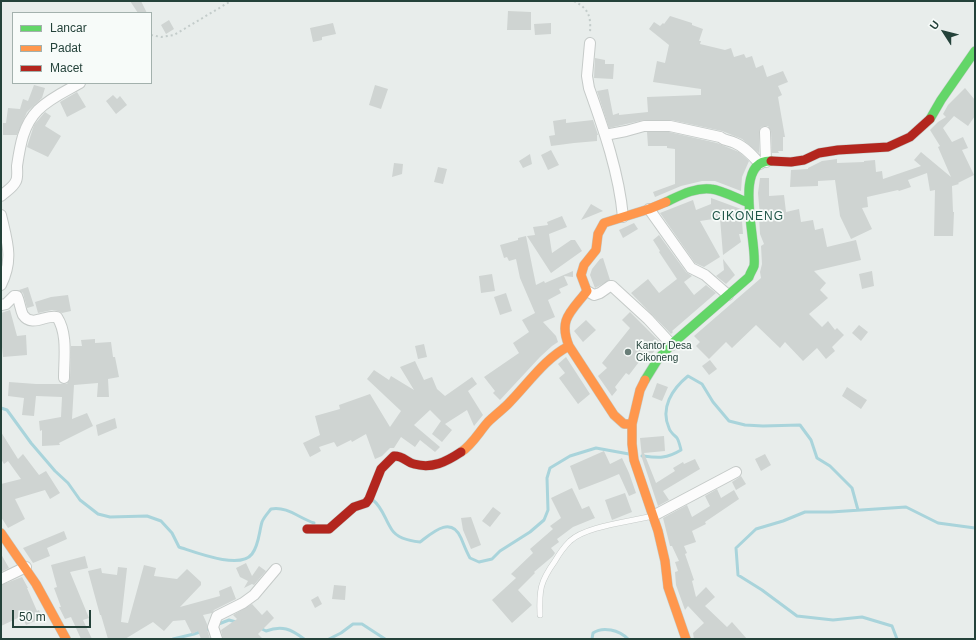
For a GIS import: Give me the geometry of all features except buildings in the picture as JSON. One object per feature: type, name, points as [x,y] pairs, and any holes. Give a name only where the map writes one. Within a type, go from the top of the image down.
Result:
[{"type":"street","points":[[590,43],[587,76],[589,88],[613,159],[621,195],[623,217]]},
{"type":"street","points":[[686,639],[668,587],[665,561],[658,531],[634,460],[632,424],[637,401],[647,375],[658,359],[672,345],[749,277],[754,265],[749,203],[750,178],[756,167],[763,163],[804,160],[819,153],[838,150],[888,147],[910,137],[930,119],[941,100],[975,51]]},
{"type":"street","points":[[1,196],[12,188],[17,180],[19,148],[26,128],[32,118],[44,105],[78,84]]},
{"type":"street","points":[[605,135],[644,126],[670,126],[720,137],[726,141],[736,143],[763,163]]},
{"type":"street","points":[[763,163],[765,132]]},
{"type":"street","points":[[672,345],[648,319],[612,286],[594,295],[586,291],[581,275],[584,265],[596,250],[596,241],[600,229],[604,223],[649,209],[683,194],[702,189],[712,188],[749,203]]},
{"type":"street","points":[[649,209],[690,268],[705,275],[728,295]]},
{"type":"street","points":[[1,216],[8,241],[8,259],[1,285]]},
{"type":"street","points":[[586,291],[565,320],[566,336],[569,346],[614,415],[624,424],[632,424]]},
{"type":"street","points":[[1,305],[6,304],[14,296],[17,296],[22,314],[26,318],[32,321],[53,316],[57,317],[61,323],[64,335],[64,378]]},
{"type":"street","points":[[307,529],[329,529],[354,507],[366,503],[381,469],[394,456],[400,456],[413,464],[429,466],[438,465],[466,449],[488,422],[508,404],[546,363],[558,352],[569,346]]},
{"type":"street","points":[[653,516],[736,472]]},
{"type":"street","points":[[1,533],[26,567],[46,599],[66,639]]},
{"type":"street","points":[[1,579],[26,567]]},
{"type":"street","points":[[217,639],[213,627],[217,616],[254,595],[276,569]]},
{"type":"lane","points":[[540,615],[539,593],[546,574],[571,540],[586,532],[611,524],[653,516]]},
{"type":"path","points":[[152,34],[161,37],[174,35],[231,1]]},
{"type":"path","points":[[574,1],[581,5],[590,16],[590,43]]},
{"type":"waterway","points":[[642,456],[662,457],[671,455],[681,450],[678,439],[671,432],[666,413],[669,399],[677,387],[688,376],[702,384],[713,402],[729,421],[745,425],[800,425],[811,440],[817,458],[830,466],[852,488],[858,510]]},
{"type":"waterway","points":[[1,408],[7,410],[31,443],[55,471],[68,483],[80,500],[98,514],[110,517],[147,516],[161,521],[172,533],[179,547],[206,556],[228,560],[238,560],[246,558],[252,554],[257,543],[262,522],[271,509],[282,509],[314,523]]},
{"type":"waterway","points":[[373,500],[382,510],[392,530],[398,536],[408,540],[420,542],[441,528],[452,528],[457,531],[470,558],[479,562],[492,559],[500,551],[530,532],[544,520],[548,510],[547,478],[550,468],[570,456],[596,448],[629,454]]},
{"type":"waterway","points":[[897,639],[892,626],[862,617],[833,620],[797,616],[762,590],[738,575],[736,548],[756,529],[783,521],[805,512],[831,512],[906,507],[938,523],[975,528]]},
{"type":"waterway","points":[[216,625],[229,620],[236,622]]},
{"type":"waterway","points":[[329,639],[341,633],[353,624],[362,624],[385,639]]},
{"type":"waterway","points":[[173,639],[211,628]]},
{"type":"waterway","points":[[260,628],[266,631],[282,628],[290,630],[304,639]]},
{"type":"waterway","points":[[592,639],[593,633],[606,629],[616,631],[628,639]]},
{"type":"traffic: fast","points":[[930,119],[941,100],[975,51]]},
{"type":"traffic: fast","points":[[645,380],[658,359],[673,343],[749,277],[754,266],[749,188],[752,174],[759,164],[771,161]]},
{"type":"traffic: fast","points":[[666,202],[687,192],[699,189],[711,189],[720,191],[749,203]]},
{"type":"traffic: slow","points":[[632,424],[624,424],[614,415],[569,346],[566,337],[566,322],[571,311],[587,291],[581,275],[584,265],[596,250],[598,234],[604,223],[666,202]]},
{"type":"traffic: slow","points":[[461,452],[469,446],[488,422],[508,404],[544,365],[560,351],[569,346]]},
{"type":"traffic: slow","points":[[645,380],[640,390],[632,424],[634,460],[658,531],[665,561],[668,587],[686,639]]},
{"type":"traffic: slow","points":[[1,533],[36,584],[66,639]]},
{"type":"traffic: jam","points":[[771,161],[791,162],[804,160],[819,153],[838,150],[888,147],[910,137],[930,119]]},
{"type":"traffic: jam","points":[[307,529],[329,529],[354,507],[366,503],[381,469],[394,456],[400,457],[414,464],[427,466],[444,462],[461,452]]},
{"type":"place","name":"Kantor Desa Cikoneng","points":[[628,352]]},
{"type":"district","name":"CIKONENG","points":[[748,217]]}]
